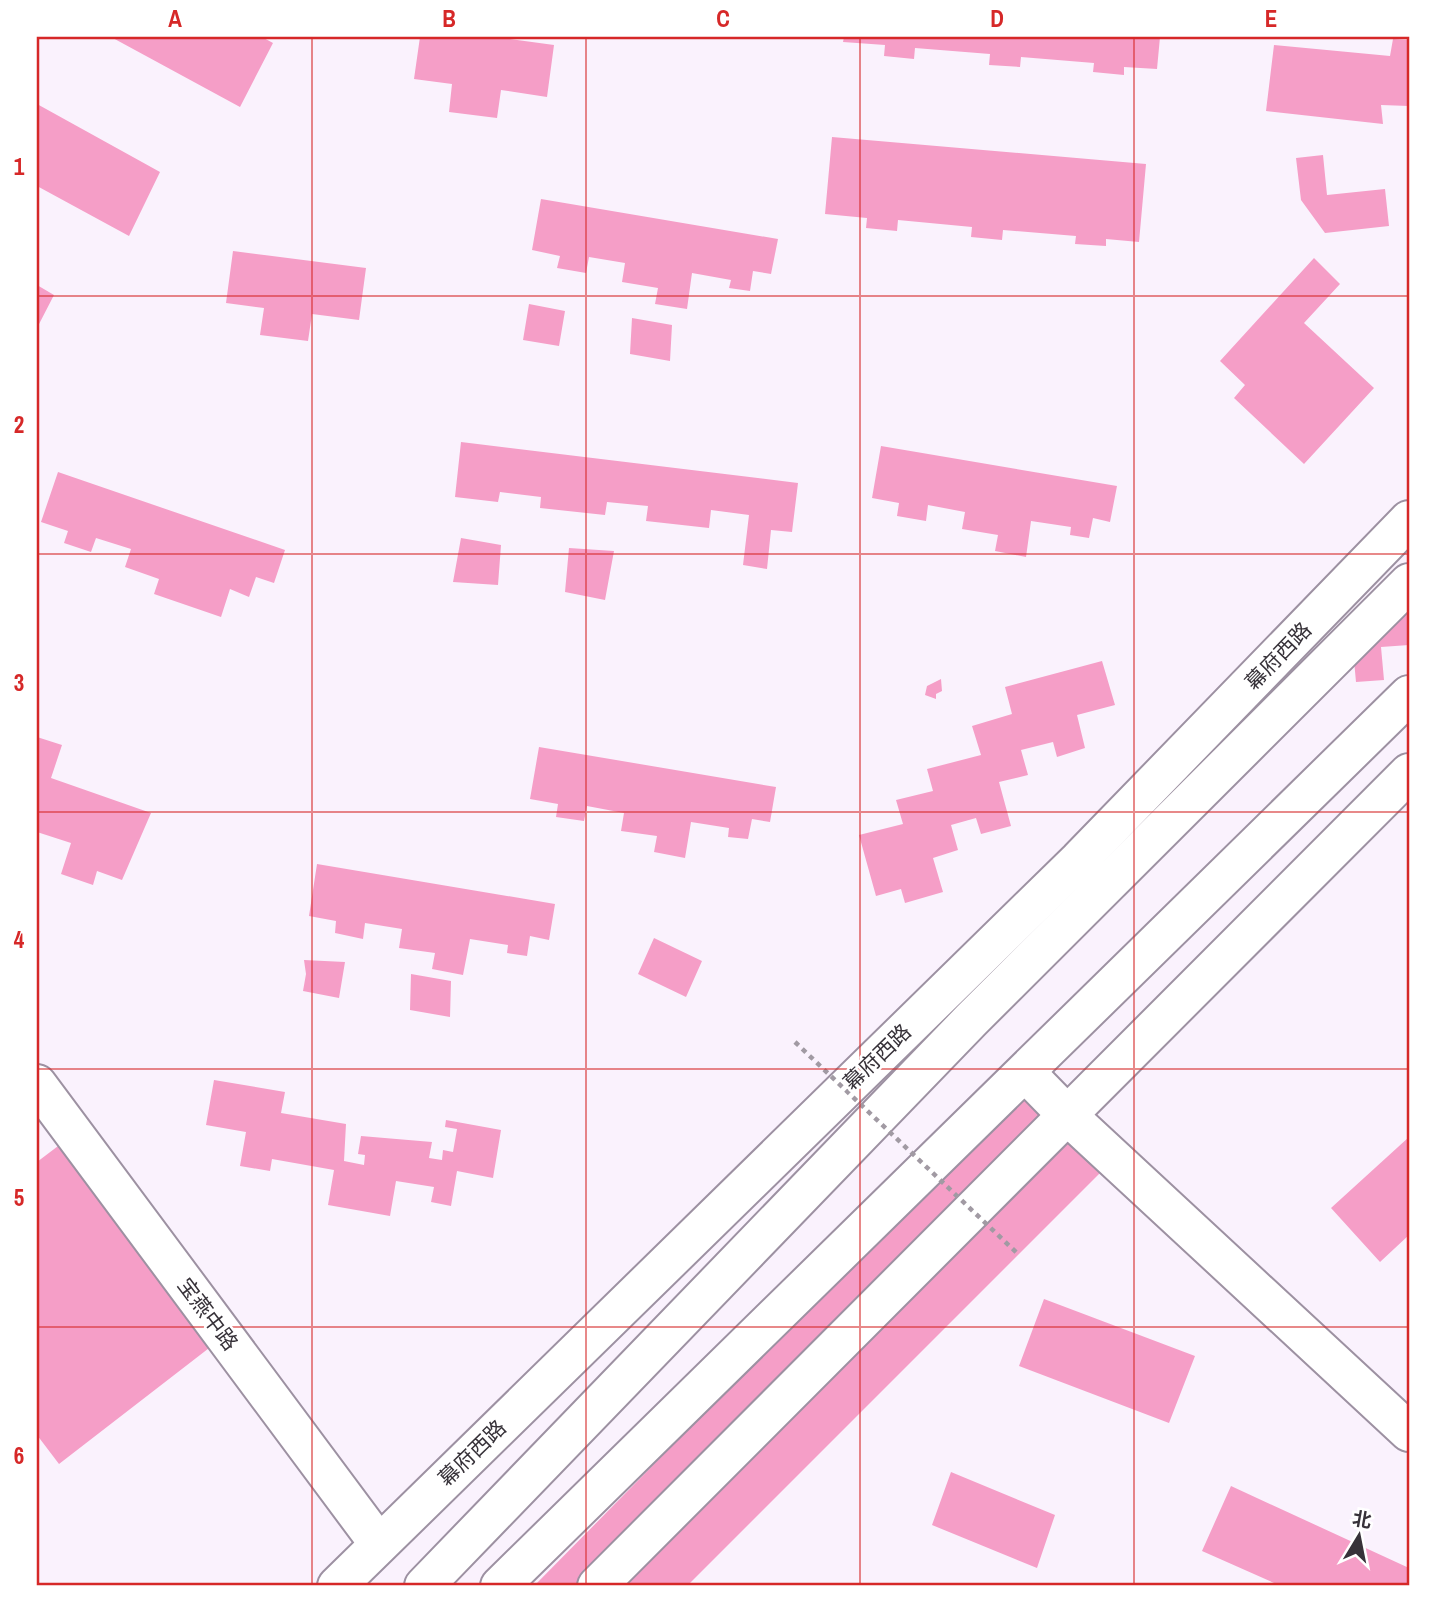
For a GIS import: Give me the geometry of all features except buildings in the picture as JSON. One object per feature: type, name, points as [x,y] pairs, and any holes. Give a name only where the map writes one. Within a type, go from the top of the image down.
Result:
[{"type":"main road","name":"幕府西路","points":[[337,1586],[1079,860],[1409,520]]},
{"type":"main road","name":"幕府西路","points":[[424,1586],[971,1020],[1409,583]]},
{"type":"main road","points":[[500,1586],[1409,695]]},
{"type":"main road","points":[[597,1586],[1409,773]]},
{"type":"main road","points":[[1026,1073],[1068,1116],[1409,1432]]},
{"type":"main road","name":"宝燕中路","points":[[37,1084],[379,1544]]},
{"type":"path","points":[[795,1042],[1018,1254]]}]
